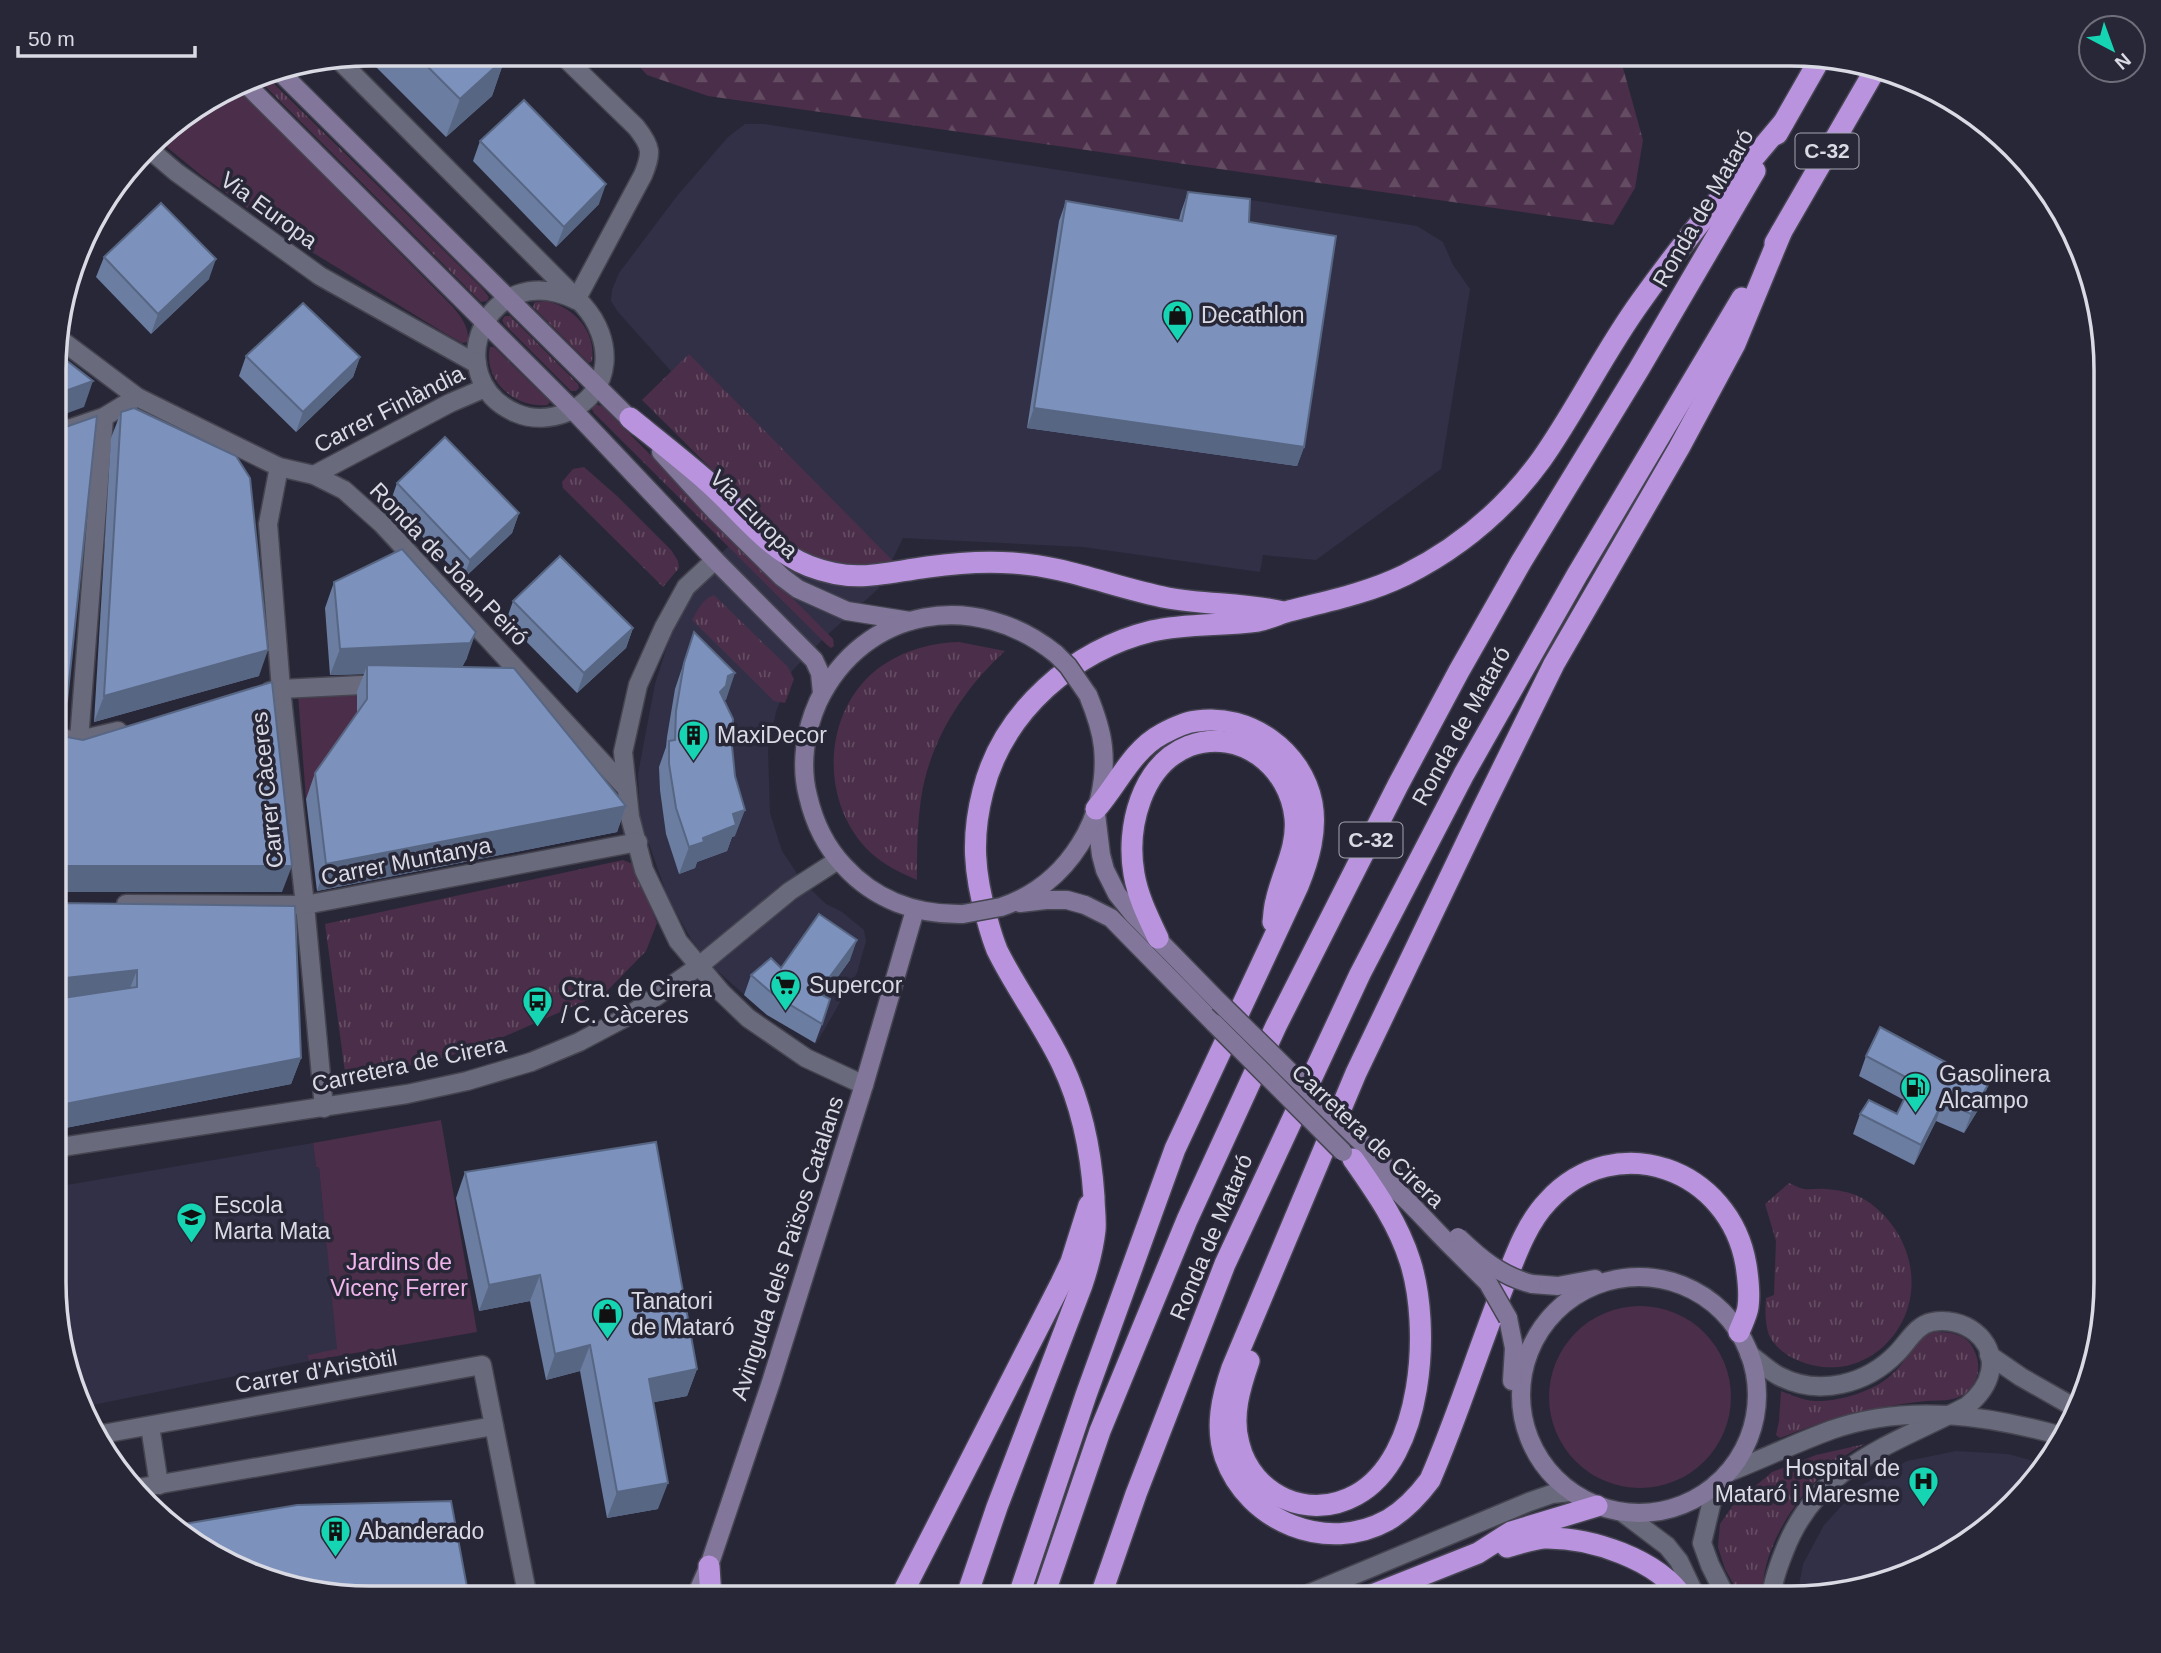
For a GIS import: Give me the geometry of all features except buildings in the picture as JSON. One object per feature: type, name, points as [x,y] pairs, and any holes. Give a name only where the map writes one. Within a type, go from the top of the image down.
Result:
[{"type":"highway","name":"C-32","points":[[1783,123],[1815,67]]},
{"type":"highway","name":"Ronda de Mataró","points":[[1104,1587],[1136,1494],[1225,1264],[1360,974],[1422,851],[1577,575],[1871,78]]},
{"type":"highway","points":[[970,1587],[997,1507],[1082,1285],[1091,1257],[1096,1227],[1091,1161],[1082,1117],[1072,1087],[1043,1028],[995,945],[979,890],[976,874],[978,814],[984,786],[1001,747],[1018,717],[1036,696],[1056,678],[1116,643],[1156,631],[1260,620],[1340,599],[1381,586],[1456,544],[1511,496],[1556,437],[1638,304],[1698,224],[1783,123]]},
{"type":"highway","name":"Ronda de Mataró","points":[[1048,1587],[1100,1430],[1187,1220],[1276,1026],[1398,785],[1473,647],[1783,123]]},
{"type":"highway","points":[[1739,1332],[1748,1308],[1749,1281],[1745,1259],[1734,1227],[1714,1199],[1687,1177],[1658,1166],[1627,1163],[1590,1171],[1561,1188],[1546,1202],[1531,1223],[1480,1345],[1430,1480],[1420,1494],[1389,1520],[1354,1532],[1334,1534],[1298,1529],[1264,1511],[1241,1487],[1225,1457],[1221,1429],[1224,1390],[1356,1073],[1554,664],[1679,448],[1735,344],[1781,233]]},
{"type":"highway","points":[[630,418],[707,482],[777,548],[806,565],[825,571],[842,575],[871,576],[964,563],[1015,563],[1071,572],[1100,582],[1166,597],[1215,604],[1257,606],[1285,612]]},
{"type":"highway","points":[[1022,1587],[1086,1395],[1175,1149],[1298,886],[1309,859],[1313,821],[1308,789],[1290,758],[1256,731],[1230,721],[1196,721],[1160,735],[1144,746],[1125,768],[1096,811]]},
{"type":"highway","points":[[1158,938],[1142,904],[1134,873],[1132,849],[1139,803],[1150,779],[1167,761],[1189,747],[1218,742],[1233,744],[1263,757],[1284,780],[1294,809],[1296,834],[1276,901],[1271,942]]},
{"type":"highway","points":[[1351,1150],[1388,1209],[1410,1262],[1417,1287],[1421,1324],[1415,1393],[1399,1446],[1380,1477],[1344,1501],[1329,1505],[1298,1504],[1273,1493],[1250,1470],[1238,1443],[1237,1405],[1245,1372],[1277,1284],[1350,1110],[1356,1073]]},
{"type":"highway","points":[[906,1587],[1061,1283],[1094,1194]]},
{"type":"highway","points":[[1478,1553],[1511,1532],[1598,1506]]},
{"type":"highway","points":[[1392,1587],[1478,1553],[1543,1538],[1569,1540],[1626,1555],[1664,1576],[1675,1587]]},
{"type":"highway","points":[[890,1587],[902,1566],[924,1551]]},
{"type":"highway","points":[[709,1566],[710,1587]]},
{"type":"street","points":[[573,66],[636,127],[650,149],[643,175],[576,300]]},
{"type":"street","points":[[346,67],[594,317],[603,340],[604,366],[590,396],[573,410],[552,417],[537,418],[521,415],[497,401],[485,387],[477,364],[477,344],[485,322],[508,298],[526,291],[538,289],[561,293],[576,300]]},
{"type":"street","name":"Via Europa","points":[[287,79],[630,418],[715,511],[782,577],[797,589],[847,611],[910,621]]},
{"type":"street","points":[[253,91],[573,410],[814,660],[820,673],[822,693]]},
{"type":"street","name":"Via Europa","points":[[157,155],[320,276],[477,364]]},
{"type":"street","name":"Ronda de Joan Peiró","points":[[68,345],[137,397],[279,467],[314,475],[344,491],[382,524],[501,663],[627,789]]},
{"type":"street","name":"Carrer Finlàndia","points":[[314,475],[485,387]]},
{"type":"street","points":[[66,430],[104,417],[137,397]]},
{"type":"street","points":[[79,740],[104,417]]},
{"type":"street","name":"Carrer Càceres","points":[[279,467],[268,524],[281,689],[324,1108]]},
{"type":"street","points":[[715,560],[686,587],[664,627],[638,685],[624,752],[630,817],[644,870],[678,940],[735,1006],[765,1031],[806,1058],[864,1086]]},
{"type":"street","points":[[961,614],[996,620],[1028,634],[1056,654],[1078,680],[1094,711],[1103,745],[1103,780],[1101,797],[1087,834],[1061,870],[1026,896],[1003,906],[963,914],[946,914],[915,910],[895,902],[871,890],[850,873],[838,860],[817,827],[806,789],[804,769],[808,730],[822,693],[833,676],[859,649],[875,637],[910,621],[961,614]]},
{"type":"street","points":[[254,695],[281,689],[399,683]]},
{"type":"street","points":[[66,739],[79,740],[133,727]]},
{"type":"street","name":"Carretera de Cirera","points":[[1096,811],[1101,855],[1111,883],[1127,907],[1219,1002],[1351,1150]]},
{"type":"street","name":"Carrer Muntanya","points":[[111,904],[305,905],[638,842]]},
{"type":"street","name":"Carretera de Cirera","points":[[66,1146],[407,1094],[467,1081],[531,1062],[579,1042],[630,1015],[699,966],[790,891],[838,860]]},
{"type":"street","name":"Carretera de Cirera","points":[[1003,906],[1067,900],[1086,905],[1118,924],[1214,1023],[1351,1150],[1456,1243],[1491,1266],[1517,1280],[1558,1286],[1628,1269],[1655,1278]]},
{"type":"street","name":"Avinguda dels Països Catalans","points":[[700,1587],[771,1382],[864,1086],[915,910]]},
{"type":"street","name":"Carretera de Cirera","points":[[1456,1243],[1488,1283],[1507,1318],[1514,1348],[1511,1406],[1513,1422],[1524,1442],[1530,1443]]},
{"type":"street","points":[[1721,1587],[1702,1543],[1722,1479],[1740,1456],[1749,1437],[1757,1396],[1755,1375],[1739,1332],[1723,1312],[1688,1287],[1655,1278],[1619,1279],[1585,1290],[1570,1299],[1544,1324],[1535,1339],[1522,1373],[1521,1408],[1530,1443],[1546,1470],[1570,1492],[1598,1506],[1622,1513],[1652,1512],[1682,1505],[1700,1496],[1722,1479],[1833,1429],[1903,1414],[1952,1414],[2054,1434]]},
{"type":"street","points":[[1749,1354],[1779,1376],[1810,1386],[1836,1386],[1851,1382],[1888,1362],[1922,1325],[1947,1321],[1970,1328],[1987,1345],[1991,1369],[1979,1395],[1967,1406],[1855,1462],[1832,1480],[1811,1503],[1793,1529],[1774,1587]]},
{"type":"street","points":[[1989,1355],[2069,1404]]},
{"type":"street","name":"Carrer d'Aristòtil","points":[[107,1434],[482,1365],[526,1587]]},
{"type":"street","points":[[150,1426],[159,1485]]},
{"type":"street","points":[[146,1487],[494,1426]]},
{"type":"street","points":[[1324,1587],[1529,1502],[1552,1494],[1570,1492]]},
{"type":"street","points":[[1622,1513],[1667,1546],[1679,1561],[1691,1587]]},
{"type":"shaded area","points":[[745,124],[764,124],[1417,226],[1443,242],[1453,265],[1470,289],[1441,469],[1316,560],[1263,555],[1260,572],[1083,547],[903,538],[878,589],[792,671],[776,712],[768,750],[770,813],[782,851],[802,881],[826,904],[842,912],[864,930],[866,941],[857,973],[816,1044],[766,1014],[712,966],[691,939],[668,898],[640,818],[638,774],[655,684],[686,587],[782,495],[618,312],[611,301],[612,290],[619,273],[677,196],[728,137]]},
{"type":"shaded area","name":"Escola Marta Mata","points":[[313,1143],[316,1167],[319,1168],[338,1350],[307,1355],[309,1361],[93,1405],[77,1361],[69,1322],[66,1282],[66,1185]]},
{"type":"shaded area","name":"Hospital de Mataró i Maresme","points":[[1956,1451],[2008,1454],[2036,1462],[2019,1483],[1976,1524],[1925,1555],[1850,1581],[1799,1587],[1803,1564],[1824,1525],[1860,1486],[1907,1461]]},
{"type":"green space","points":[[639,66],[1621,66],[1643,140],[1635,188],[1613,225],[708,96],[647,75]]},
{"type":"green space","points":[[273,83],[481,287],[489,297],[487,301],[481,302],[265,86]]},
{"type":"green space","points":[[244,95],[453,307],[466,327],[468,342],[462,343],[446,334],[297,243],[202,176],[166,146],[185,129],[218,107]]},
{"type":"green space","points":[[546,301],[566,309],[581,322],[590,340],[592,361],[589,363],[533,307],[535,302]]},
{"type":"green space","points":[[505,316],[510,316],[578,384],[576,391],[571,391],[504,324],[502,320]]},
{"type":"green space","points":[[490,347],[494,347],[550,402],[547,405],[535,405],[513,397],[504,390],[491,371]]},
{"type":"green space","points":[[689,354],[898,566],[831,566],[782,539],[642,400]]},
{"type":"green space","points":[[594,404],[602,406],[833,639],[834,646],[831,648],[827,645],[594,413],[591,407]]},
{"type":"green space","points":[[584,467],[671,550],[679,568],[663,587],[563,488],[562,482],[573,469]]},
{"type":"green space","points":[[714,595],[788,667],[794,679],[785,703],[774,701],[692,620],[703,602]]},
{"type":"green space","points":[[959,642],[1005,651],[962,699],[932,757],[920,809],[917,880],[876,857],[854,832],[842,808],[835,783],[834,756],[838,730],[848,705],[863,683],[883,665],[920,648]]},
{"type":"green space","points":[[357,691],[357,726],[306,799],[298,695]]},
{"type":"green space","points":[[623,860],[638,866],[657,923],[646,951],[606,992],[485,1045],[443,1058],[346,1080],[325,924]]},
{"type":"green space","name":"Jardins de Vicenç Ferrer","points":[[441,1120],[477,1332],[309,1361],[307,1355],[337,1349],[319,1168],[316,1167],[313,1143]]},
{"type":"green space","points":[[1789,1183],[1804,1189],[1835,1190],[1862,1198],[1885,1217],[1898,1233],[1906,1251],[1911,1285],[1908,1308],[1898,1329],[1884,1346],[1866,1359],[1845,1366],[1821,1367],[1788,1356],[1777,1347],[1769,1335],[1766,1298],[1774,1295],[1776,1241],[1765,1204]]},
{"type":"green space","points":[[1640,1306],[1675,1313],[1704,1333],[1724,1362],[1731,1397],[1724,1432],[1704,1461],[1675,1481],[1640,1488],[1605,1481],[1576,1461],[1556,1432],[1549,1397],[1556,1362],[1576,1333],[1605,1313]]},
{"type":"green space","points":[[1935,1332],[1959,1335],[1974,1349],[1978,1362],[1977,1375],[1972,1387],[1963,1395],[1948,1400],[1907,1403],[1870,1410],[1833,1419],[1780,1438],[1776,1435],[1781,1391],[1816,1401],[1839,1399],[1862,1392],[1890,1376],[1925,1334]]},
{"type":"green space","points":[[1865,1444],[1833,1465],[1791,1512],[1772,1548],[1763,1587],[1735,1587],[1725,1569],[1718,1547],[1720,1524],[1733,1505],[1772,1472],[1816,1455]]},
{"type":"place","name":"Decathlon","points":[[1178,342]]},
{"type":"place","name":"MaxiDecor","points":[[694,762]]},
{"type":"place","name":"Supercor","points":[[786,1012]]},
{"type":"place","name":"Ctra. de Cirera / C. Càceres","points":[[538,1029]]},
{"type":"place","name":"Gasolinera Alcampo","points":[[1916,1114]]},
{"type":"place","name":"Escola Marta Mata","points":[[191,1245]]},
{"type":"place","name":"Tanatori de Mataró","points":[[608,1341]]},
{"type":"place","name":"Hospital de Mataró i Maresme","points":[[1923,1508]]},
{"type":"place","name":"Abanderado","points":[[336,1558]]}]
